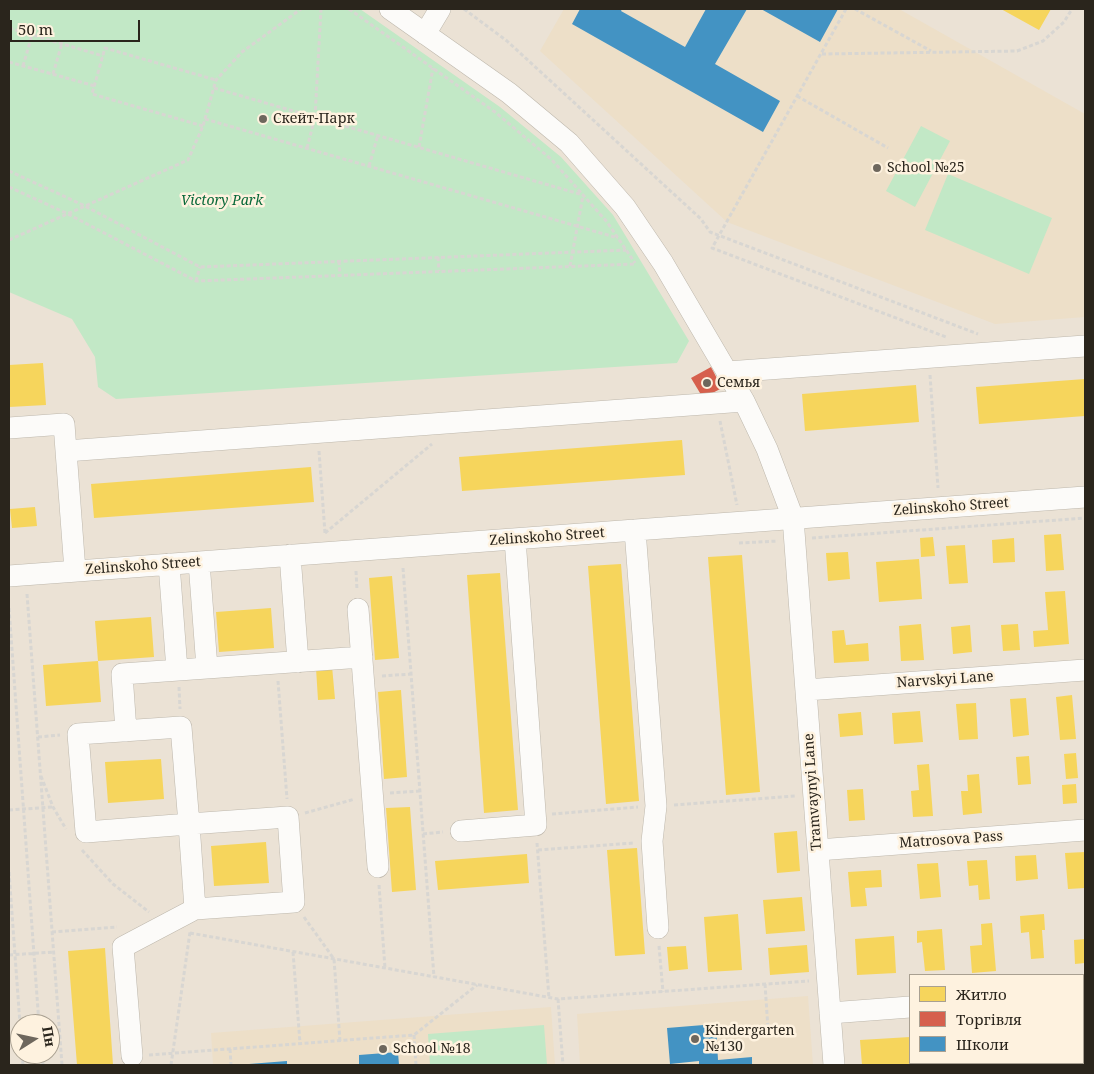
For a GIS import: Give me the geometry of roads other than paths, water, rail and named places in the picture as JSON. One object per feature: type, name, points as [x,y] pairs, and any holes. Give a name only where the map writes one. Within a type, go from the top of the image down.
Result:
[{"type":"street","name":"Tramvaynyi Lane","points":[[390,9],[509,93],[569,143],[625,207],[654,248],[727,372],[744,401],[767,449],[793,518],[834,1065]]},
{"type":"street","points":[[425,34],[440,9]]},
{"type":"street","points":[[727,372],[1085,346]]},
{"type":"street","points":[[66,452],[744,401]]},
{"type":"street","points":[[9,428],[64,424],[75,571]]},
{"type":"street","name":"Zelinskoho Street","points":[[9,576],[635,530],[739,533],[793,518],[1085,497]]},
{"type":"street","points":[[635,530],[656,806],[652,841],[658,928]]},
{"type":"street","points":[[461,831],[536,825],[515,539]]},
{"type":"street","points":[[290,556],[298,662]]},
{"type":"street","points":[[199,562],[206,668]]},
{"type":"street","points":[[170,564],[177,670]]},
{"type":"street","points":[[358,609],[378,867]]},
{"type":"street","points":[[126,730],[122,674],[298,662],[363,667]]},
{"type":"street","name":"Narvskyi Lane","points":[[806,690],[1085,670]]},
{"type":"street","points":[[132,1056],[123,947],[195,909],[294,902],[288,817],[189,824],[86,832],[78,734],[181,727],[189,824],[195,909]]},
{"type":"street","name":"Matrosova Pass","points":[[818,850],[1085,830]]},
{"type":"street","points":[[830,1013],[909,1007]]},
{"type":"place","name":"Скейт-Парк","points":[[263,119]]},
{"type":"place","name":"School №25","points":[[877,168]]},
{"type":"place","name":"Семья","points":[[707,383]]},
{"type":"place","name":"Kindergarten №130","points":[[695,1039]]},
{"type":"place","name":"School №18","points":[[383,1049]]},
{"type":"park label","name":"Victory Park","points":[[222,201]]}]
